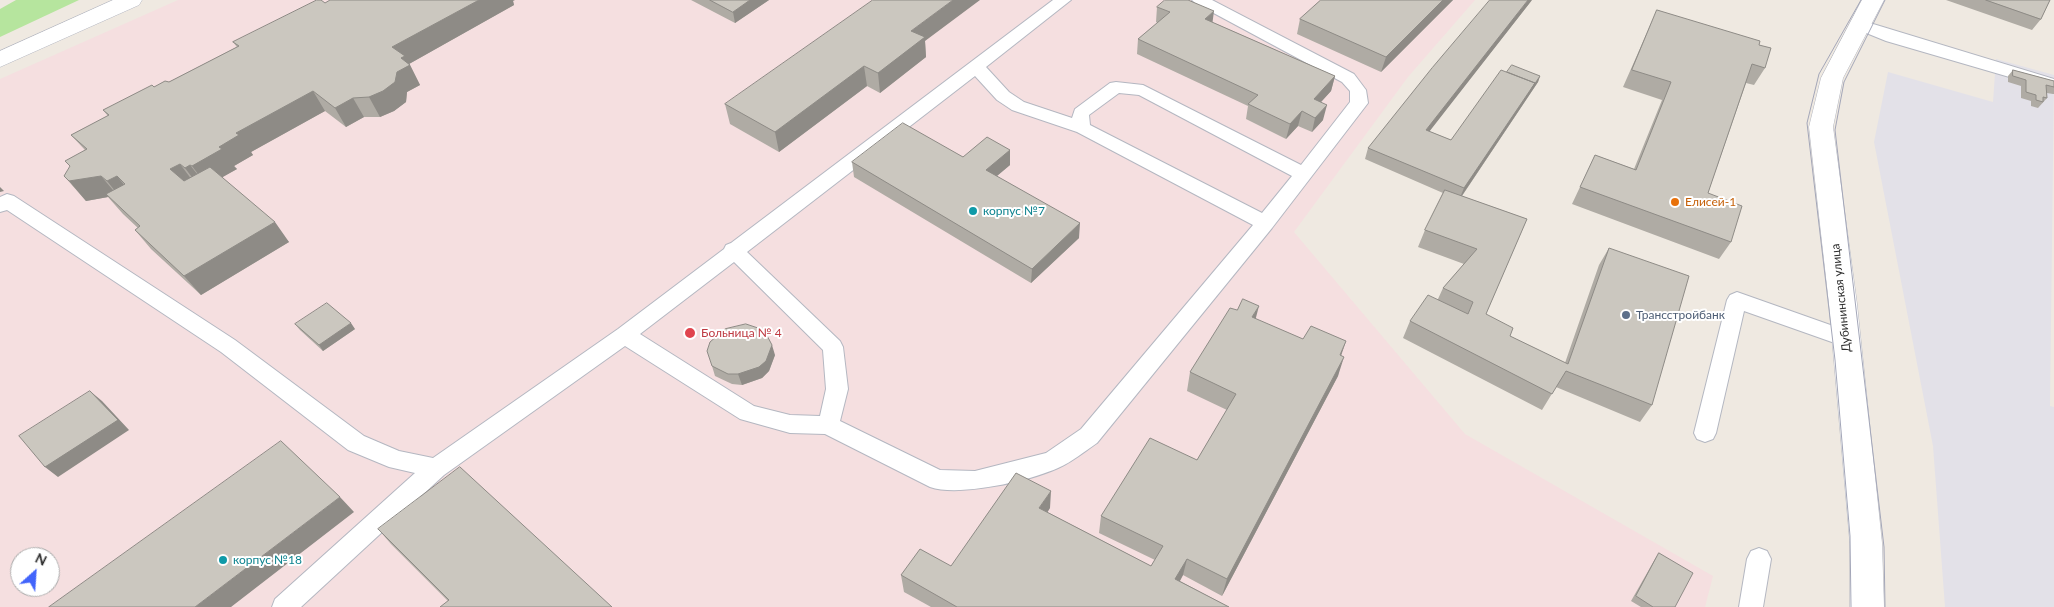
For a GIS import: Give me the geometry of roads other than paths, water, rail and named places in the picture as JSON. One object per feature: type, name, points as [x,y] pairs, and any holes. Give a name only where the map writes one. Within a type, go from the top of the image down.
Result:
[{"type":"main road","points":[[0,60],[131,0]]},
{"type":"main road","name":"Дубининская улица","points":[[1867,607],[1866,542],[1846,339],[1821,127],[1832,78],[1873,0]]},
{"type":"lane","points":[[284,607],[436,468],[625,335],[733,250],[812,193],[1063,0]]},
{"type":"lane","points":[[625,335],[748,413],[790,424],[828,425],[938,480],[975,481],[1052,461],[1089,436],[1264,223],[1359,103],[1358,90],[1348,78],[1200,0]]},
{"type":"lane","points":[[1860,25],[1892,37],[2054,86]]},
{"type":"lane","points":[[976,67],[1004,96],[1018,106],[1083,128],[1264,223]]},
{"type":"lane","points":[[1083,128],[1080,120],[1081,113],[1116,87],[1129,87],[1143,90],[1303,174]]},
{"type":"lane","points":[[0,205],[7,201],[228,346],[356,443],[397,460],[436,468]]},
{"type":"lane","points":[[733,250],[832,347],[836,389],[828,425]]},
{"type":"lane","points":[[1705,433],[1737,300],[1846,339]]},
{"type":"lane","points":[[1752,607],[1759,559]]},
{"type":"tram line","points":[[1851,607],[1850,536],[1835,360],[1807,123],[1819,74],[1861,0]]},
{"type":"tram line","points":[[1885,0],[1844,82],[1835,130],[1884,547],[1885,607]]},
{"type":"place","name":"Елисей-1","points":[[1675,202]]},
{"type":"place","name":"корпус №7","points":[[973,211]]},
{"type":"place","name":"Трансстройбанк","points":[[1626,315]]},
{"type":"place","name":"Больница № 4","points":[[690,333]]},
{"type":"place","name":"корпус №18","points":[[223,560]]}]
